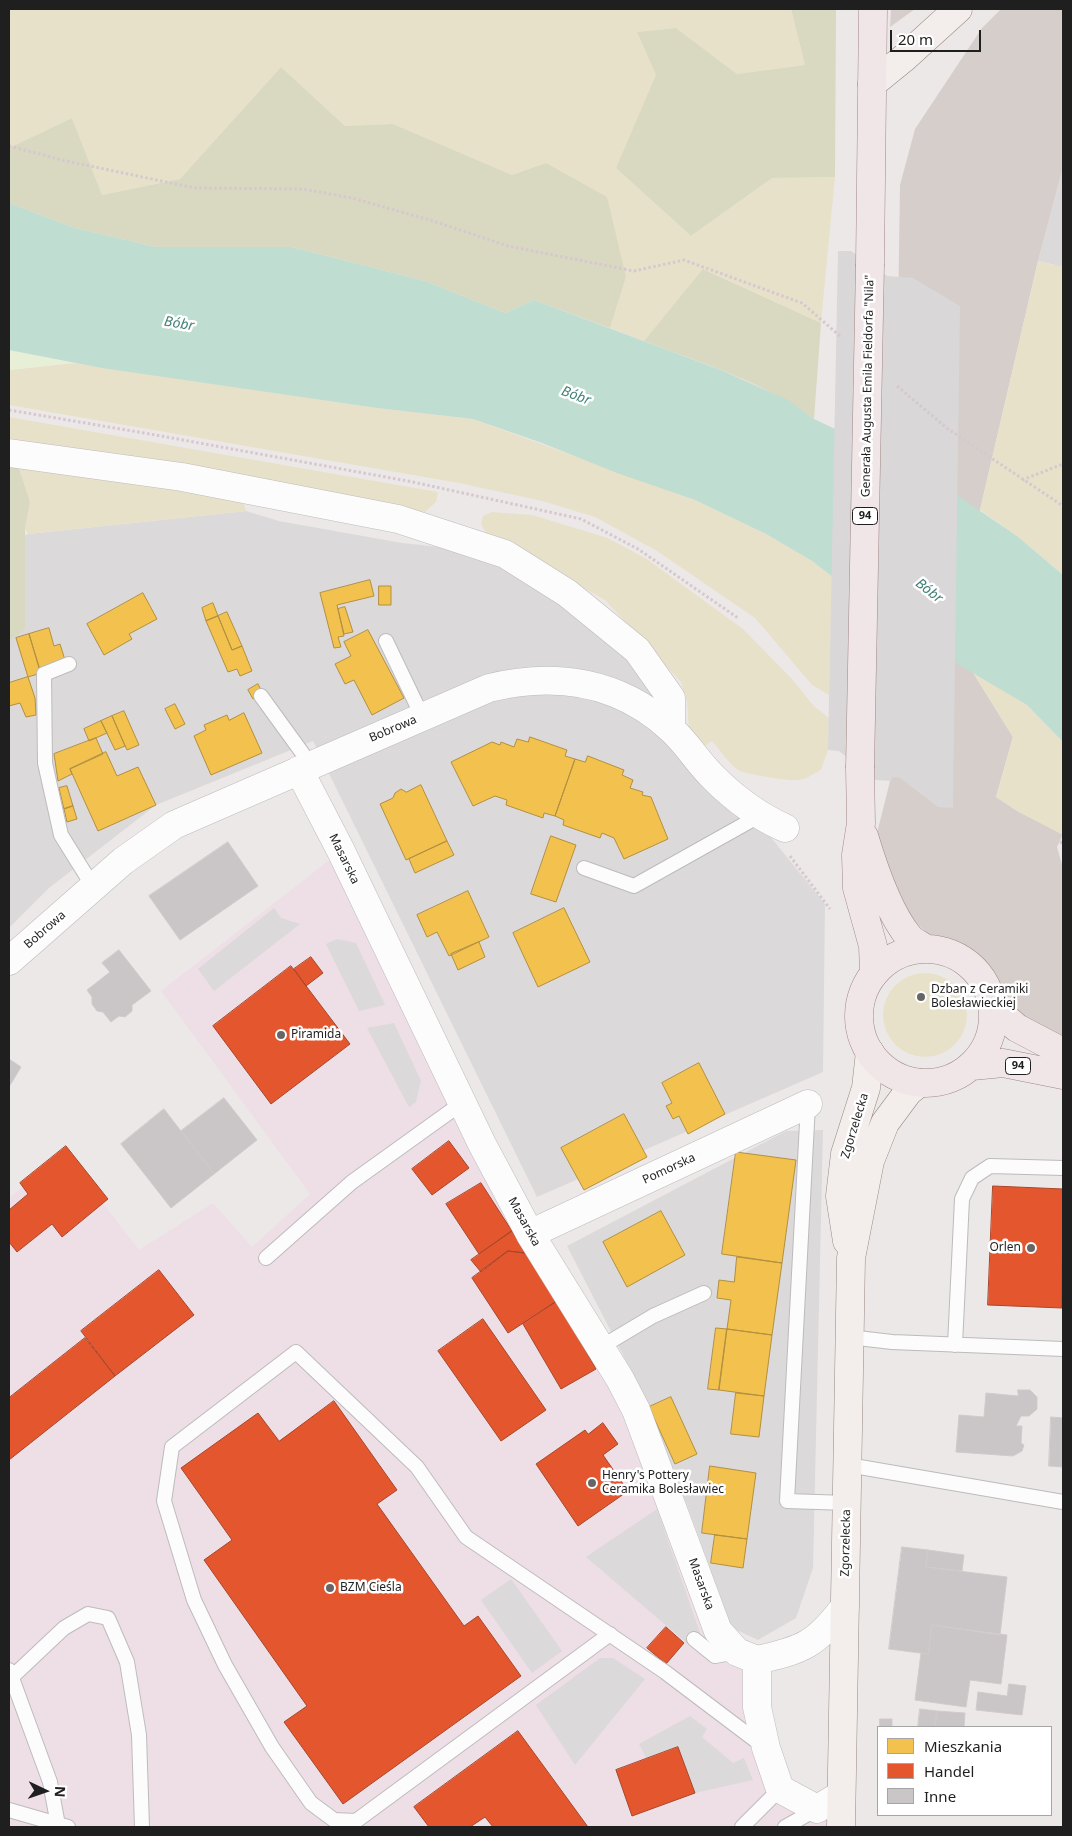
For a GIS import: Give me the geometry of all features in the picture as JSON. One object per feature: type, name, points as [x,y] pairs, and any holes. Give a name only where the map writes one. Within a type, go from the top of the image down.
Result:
[{"type":"main road","name":"Generała Augusta Emila Fieldorfa \"Nila\"","points":[[873,9],[860,768],[861,823],[856,855],[857,888],[873,946],[874,973]]},
{"type":"main road","name":"Generała Augusta Emila Fieldorfa \"Nila\"","points":[[861,823],[870,856],[891,905],[910,938],[926,949]]},
{"type":"main road","name":"94","points":[[972,1066],[985,1047],[993,1020],[993,1007],[989,992],[977,973],[961,959],[940,950],[926,949],[897,955],[874,973],[864,990],[859,1007],[859,1026],[870,1052],[891,1073],[904,1080],[919,1083],[940,1082],[972,1066],[1003,1063],[1063,1075]]},
{"type":"main road","name":"94","points":[[993,1007],[1017,1028],[1063,1052]]},
{"type":"street","points":[[872,84],[958,9]]},
{"type":"street","points":[[9,453],[182,477],[398,520],[505,554],[567,593],[637,650],[671,698],[671,729]]},
{"type":"street","name":"Bobrowa","points":[[9,961],[94,888],[123,860],[174,825],[422,716],[489,688],[517,681],[552,680],[591,685],[628,698],[671,729],[714,778],[759,816],[785,828]]},
{"type":"street","name":"Masarska","points":[[305,767],[341,851],[462,1103],[530,1234],[600,1347],[636,1410],[718,1630],[747,1656]]},
{"type":"street","name":"Zgorzelecka","points":[[851,1258],[844,1229],[840,1196],[844,1154],[866,1088],[870,1052]]},
{"type":"street","name":"Zgorzelecka","points":[[841,1827],[851,1258],[870,1161],[885,1123],[908,1092],[919,1083]]},
{"type":"street","name":"Pomorska","points":[[530,1234],[808,1104]]},
{"type":"street","points":[[841,1795],[817,1809],[780,1788],[766,1748],[747,1656],[806,1646],[827,1631],[845,1606]]},
{"type":"lane","points":[[386,641],[422,716]]},
{"type":"lane","points":[[69,664],[44,674],[45,763],[61,835],[94,888]]},
{"type":"lane","points":[[261,696],[305,767]]},
{"type":"lane","points":[[584,868],[634,886],[759,816]]},
{"type":"lane","points":[[266,1258],[352,1182],[462,1103]]},
{"type":"lane","points":[[808,1104],[787,1501],[847,1503]]},
{"type":"lane","points":[[955,1345],[962,1199],[972,1178],[990,1166],[1063,1168]]},
{"type":"lane","points":[[600,1347],[653,1316],[704,1294]]},
{"type":"lane","points":[[849,1337],[955,1345],[1063,1349]]},
{"type":"lane","points":[[610,1634],[356,1821],[334,1820],[311,1803],[272,1748],[225,1665],[194,1600],[164,1501],[172,1447],[296,1352],[418,1467],[466,1537],[610,1634],[665,1672],[766,1748]]},
{"type":"lane","points":[[848,1465],[1063,1502]]},
{"type":"lane","points":[[63,1826],[50,1782],[10,1674],[64,1628],[88,1614],[108,1618],[127,1662],[139,1735],[142,1827]]},
{"type":"lane","points":[[694,1639],[715,1656],[747,1656]]},
{"type":"lane","points":[[742,1827],[780,1788]]},
{"type":"lane","points":[[784,1827],[817,1809]]},
{"type":"lane","points":[[9,1810],[63,1826]]},
{"type":"path","points":[[9,146],[66,161],[195,188],[302,189],[352,198],[433,221],[508,246],[634,271],[684,260],[802,303],[846,341]]},
{"type":"path","points":[[897,385],[948,429],[1063,506]]},
{"type":"path","points":[[1022,480],[1063,464]]},
{"type":"path","points":[[788,854],[835,915]]},
{"type":"shaded area","points":[[9,9],[791,9],[805,65],[737,74],[676,28],[637,32],[657,75],[616,168],[691,236],[772,178],[835,177],[821,323],[704,269],[644,341],[610,328],[626,277],[546,163],[512,175],[393,124],[345,126],[281,67],[180,179],[102,195],[72,118],[9,148]]},
{"type":"shaded area","points":[[791,9],[836,9],[835,177],[772,178],[691,236],[616,168],[656,75],[637,32],[676,28],[737,74],[805,65]]},
{"type":"shaded area","points":[[891,9],[915,9],[890,27]]},
{"type":"shaded area","points":[[1001,9],[1063,9],[1063,167],[1038,261],[980,510],[972,671],[1013,737],[996,797],[1019,812],[1063,834],[1057,847],[1063,868],[1063,1043],[1023,1023],[999,988],[992,971],[977,956],[962,946],[927,933],[913,921],[891,881],[877,833],[891,777],[900,185],[915,129],[982,28]]},
{"type":"shaded area","points":[[281,67],[345,126],[393,124],[512,175],[546,163],[607,197],[626,277],[610,328],[534,300],[505,313],[425,281],[292,247],[156,247],[75,228],[9,203],[9,148],[72,118],[102,195],[180,179]]},
{"type":"shaded area","points":[[1063,167],[1063,267],[1038,261]]},
{"type":"shaded area","points":[[1038,261],[1063,267],[1063,575],[1017,536],[980,510]]},
{"type":"shaded area","points":[[703,269],[821,323],[814,419],[795,406],[754,384],[644,341]]},
{"type":"shaded area","points":[[9,350],[16,351],[74,363],[9,370]]},
{"type":"shaded area","points":[[74,363],[377,408],[473,419],[695,500],[766,534],[812,561],[832,576],[829,695],[812,685],[755,618],[657,551],[595,517],[542,501],[459,483],[9,405],[9,370]]},
{"type":"shaded area","points":[[9,417],[438,492],[436,502],[425,512],[186,466],[9,442]]},
{"type":"shaded area","points":[[9,464],[18,465],[30,502],[25,529],[25,629],[9,641]]},
{"type":"shaded area","points":[[18,465],[243,500],[246,511],[28,534],[25,529],[30,502]]},
{"type":"shaded area","points":[[246,511],[279,521],[402,543],[505,554],[637,650],[671,729],[743,803],[825,904],[823,1072],[537,1197],[313,741],[156,805],[49,888],[9,928],[9,543],[28,534]]},
{"type":"shaded area","points":[[492,512],[532,515],[608,538],[647,559],[743,629],[793,680],[813,705],[829,718],[828,750],[821,770],[800,780],[788,780],[742,772],[727,760],[712,741],[705,746],[689,731],[687,702],[681,682],[605,600],[486,533],[481,524],[483,516]]},
{"type":"shaded area","points":[[972,671],[1027,705],[1063,742],[1063,835],[1019,812],[996,797],[1013,737]]},
{"type":"shaded area","points":[[591,685],[677,738],[640,770],[515,728],[442,764],[422,716],[489,688]]},
{"type":"shaded area","points":[[341,851],[620,1379],[718,1630],[757,1660],[780,1788],[841,1827],[9,1827],[9,1198],[64,1153],[139,1250],[213,1203],[252,1247],[310,1194],[161,991]]},
{"type":"shaded area","points":[[274,908],[281,918],[300,924],[214,991],[198,969]]},
{"type":"shaded area","points":[[337,939],[356,943],[385,1005],[359,1011],[326,944]]},
{"type":"shaded area","points":[[925,973],[948,980],[960,992],[967,1015],[960,1038],[948,1050],[925,1057],[902,1050],[890,1038],[883,1015],[890,992],[902,980]]},
{"type":"shaded area","points":[[394,1023],[421,1081],[416,1102],[409,1107],[367,1028]]},
{"type":"shaded area","points":[[823,1130],[813,1568],[796,1618],[758,1640],[732,1628],[688,1507],[637,1382],[567,1246],[786,1131]]},
{"type":"shaded area","points":[[657,1509],[700,1633],[689,1645],[586,1557]]},
{"type":"shaded area","points":[[511,1579],[562,1651],[532,1673],[481,1600]]},
{"type":"shaded area","points":[[600,1658],[613,1658],[645,1679],[575,1765],[536,1705]]},
{"type":"shaded area","points":[[690,1716],[707,1729],[702,1737],[733,1763],[744,1758],[753,1780],[695,1793],[678,1747],[647,1759],[639,1744]]},
{"type":"water","name":"Bóbr","points":[[9,203],[75,228],[156,247],[292,247],[425,281],[505,313],[534,300],[721,370],[788,400],[814,419],[917,468],[1017,536],[1063,575],[1063,742],[1027,705],[907,634],[812,561],[766,534],[695,500],[617,473],[542,443],[473,419],[377,408],[102,368],[9,350]]},
{"type":"pier","points":[[838,251],[851,251],[887,276],[913,278],[960,306],[953,808],[938,807],[900,778],[892,777],[891,781],[876,780],[839,751],[828,750]]},
{"type":"building: Mieszkania","points":[[370,580],[374,596],[337,605],[344,636],[338,637],[341,647],[334,648],[320,593]]},
{"type":"building: Mieszkania","points":[[379,586],[391,586],[391,605],[379,605]]},
{"type":"building: Mieszkania","points":[[143,593],[157,619],[129,634],[132,639],[104,655],[87,624]]},
{"type":"building: Mieszkania","points":[[213,603],[218,616],[206,621],[202,608]]},
{"type":"building: Mieszkania","points":[[345,607],[353,632],[344,634],[338,609]]},
{"type":"building: Mieszkania","points":[[227,612],[242,646],[232,650],[218,616]]},
{"type":"building: Mieszkania","points":[[218,616],[232,650],[242,646],[252,671],[240,676],[237,669],[228,672],[206,621]]},
{"type":"building: Mieszkania","points":[[49,628],[54,646],[60,644],[65,660],[39,668],[29,634]]},
{"type":"building: Mieszkania","points":[[368,630],[404,698],[372,715],[354,680],[345,684],[335,664],[351,656],[344,642]]},
{"type":"building: Mieszkania","points":[[29,634],[41,673],[28,677],[16,638]]},
{"type":"building: Mieszkania","points":[[28,677],[35,698],[36,715],[26,717],[20,703],[9,706],[9,683]]},
{"type":"building: Mieszkania","points":[[258,684],[263,694],[253,699],[248,690]]},
{"type":"building: Mieszkania","points":[[175,704],[185,724],[175,729],[165,709]]},
{"type":"building: Mieszkania","points":[[124,711],[139,745],[127,750],[112,716]]},
{"type":"building: Mieszkania","points":[[244,713],[262,753],[211,775],[194,736],[206,730],[204,725],[227,715],[229,720]]},
{"type":"building: Mieszkania","points":[[112,716],[125,746],[115,750],[101,721]]},
{"type":"building: Mieszkania","points":[[101,721],[107,733],[89,741],[84,729]]},
{"type":"building: Mieszkania","points":[[530,737],[567,750],[565,756],[575,759],[555,816],[544,813],[543,818],[506,805],[507,800],[495,796],[473,806],[451,762],[492,742],[500,745],[501,742],[514,747],[517,739],[528,742]]},
{"type":"building: Mieszkania","points":[[96,738],[103,754],[70,769],[72,774],[58,781],[54,754]]},
{"type":"building: Mieszkania","points":[[106,752],[117,776],[138,767],[156,805],[98,831],[70,769]]},
{"type":"building: Mieszkania","points":[[588,756],[624,770],[622,775],[633,780],[630,788],[643,792],[642,795],[651,797],[668,839],[624,859],[614,838],[602,833],[600,838],[563,825],[564,820],[555,816],[575,759],[585,762]]},
{"type":"building: Mieszkania","points":[[421,785],[447,841],[406,860],[380,804],[393,798],[395,793],[401,789],[406,792]]},
{"type":"building: Mieszkania","points":[[67,786],[73,806],[64,809],[59,788]]},
{"type":"building: Mieszkania","points":[[73,806],[77,819],[67,822],[64,809]]},
{"type":"building: Mieszkania","points":[[551,836],[576,845],[556,902],[531,894]]},
{"type":"building: Mieszkania","points":[[447,841],[454,855],[415,873],[409,859]]},
{"type":"building: Mieszkania","points":[[468,891],[489,937],[449,956],[437,932],[427,937],[417,915]]},
{"type":"building: Mieszkania","points":[[564,908],[590,962],[538,987],[513,933]]},
{"type":"building: Mieszkania","points":[[479,942],[485,957],[458,970],[451,954]]},
{"type":"building: Mieszkania","points":[[699,1063],[725,1114],[688,1134],[679,1116],[673,1119],[666,1106],[672,1103],[662,1083]]},
{"type":"building: Mieszkania","points":[[624,1114],[647,1157],[584,1190],[561,1148]]},
{"type":"building: Mieszkania","points":[[736,1152],[796,1160],[782,1263],[722,1254]]},
{"type":"building: Mieszkania","points":[[661,1211],[685,1255],[627,1287],[603,1242]]},
{"type":"building: Mieszkania","points":[[737,1257],[782,1263],[772,1335],[727,1329],[731,1300],[717,1298],[719,1280],[734,1282]]},
{"type":"building: Mieszkania","points":[[716,1328],[727,1329],[719,1390],[708,1389]]},
{"type":"building: Mieszkania","points":[[727,1329],[772,1335],[764,1396],[719,1390]]},
{"type":"building: Mieszkania","points":[[736,1393],[764,1396],[759,1437],[731,1434]]},
{"type":"building: Mieszkania","points":[[671,1397],[697,1454],[675,1464],[649,1407]]},
{"type":"building: Mieszkania","points":[[710,1466],[756,1473],[747,1539],[702,1533]]},
{"type":"building: Mieszkania","points":[[715,1535],[747,1539],[743,1568],[711,1563]]},
{"type":"building: Handel","points":[[311,957],[323,973],[306,986],[294,969]]},
{"type":"building: Handel","name":"Piramida","points":[[291,966],[350,1044],[271,1104],[213,1026]]},
{"type":"building: Handel","points":[[449,1141],[469,1168],[432,1195],[412,1169]]},
{"type":"building: Handel","points":[[66,1146],[108,1199],[62,1237],[52,1224],[17,1252],[9,1242],[9,1210],[28,1194],[20,1183]]},
{"type":"building: Handel","points":[[481,1183],[512,1231],[479,1254],[446,1204]]},
{"type":"building: Handel","points":[[993,1186],[1063,1189],[1062,1308],[988,1305]]},
{"type":"building: Handel","points":[[512,1231],[525,1253],[508,1251],[481,1272],[471,1260]]},
{"type":"building: Handel","points":[[508,1251],[525,1253],[557,1301],[508,1333],[472,1278]]},
{"type":"building: Handel","points":[[159,1270],[194,1315],[115,1376],[81,1331]]},
{"type":"building: Handel","points":[[557,1301],[596,1369],[561,1389],[523,1324]]},
{"type":"building: Handel","points":[[483,1319],[546,1410],[501,1441],[438,1351]]},
{"type":"building: Handel","points":[[85,1338],[115,1376],[9,1460],[9,1398]]},
{"type":"building: Handel","name":"BZM Cieśla","points":[[334,1401],[397,1490],[377,1504],[464,1626],[478,1616],[521,1676],[343,1804],[284,1722],[307,1706],[204,1560],[232,1540],[181,1468],[258,1413],[279,1441]]},
{"type":"building: Handel","points":[[603,1423],[618,1444],[603,1455],[628,1491],[578,1526],[536,1464],[585,1430],[588,1434]]},
{"type":"building: Handel","points":[[666,1627],[684,1643],[666,1664],[647,1648]]},
{"type":"building: Handel","points":[[518,1731],[588,1827],[493,1827],[485,1817],[470,1827],[429,1827],[414,1807]]},
{"type":"building: Handel","points":[[678,1747],[695,1793],[632,1816],[616,1770]]},
{"type":"building: Inne","points":[[228,842],[258,886],[180,940],[149,896]]},
{"type":"building: Inne","points":[[119,950],[151,991],[132,1005],[132,1011],[125,1017],[119,1016],[111,1022],[103,1012],[97,1011],[92,1004],[92,997],[87,990],[110,972],[102,963]]},
{"type":"building: Inne","points":[[9,1059],[21,1067],[9,1087]]},
{"type":"building: Inne","points":[[224,1098],[257,1140],[214,1174],[181,1131]]},
{"type":"building: Inne","points":[[164,1109],[214,1174],[171,1208],[121,1144]]},
{"type":"building: Inne","points":[[1018,1390],[1030,1390],[1037,1397],[1037,1409],[1029,1416],[1021,1416],[1016,1426],[1022,1426],[1021,1443],[1024,1445],[1022,1451],[1013,1456],[956,1452],[959,1415],[984,1417],[986,1393],[1018,1396]]},
{"type":"building: Inne","points":[[1051,1417],[1063,1418],[1063,1467],[1049,1466]]},
{"type":"building: Inne","points":[[902,1547],[928,1550],[926,1567],[1007,1577],[1000,1635],[932,1625],[928,1654],[889,1649]]},
{"type":"building: Inne","points":[[928,1550],[964,1555],[962,1571],[926,1567]]},
{"type":"building: Inne","points":[[932,1625],[1007,1635],[1001,1684],[970,1680],[966,1707],[915,1700],[921,1653],[928,1654]]},
{"type":"building: Inne","points":[[1009,1684],[1026,1686],[1022,1715],[976,1710],[978,1692],[1007,1696]]},
{"type":"building: Inne","points":[[920,1709],[937,1711],[935,1726],[918,1726]]},
{"type":"building: Inne","points":[[937,1711],[965,1713],[964,1726],[935,1726]]},
{"type":"building: Inne","points":[[880,1719],[892,1719],[892,1726],[880,1726]]},
{"type":"place","name":"Dzban z Ceramiki Bolesławieckiej","points":[[921,997]]},
{"type":"place","name":"Piramida","points":[[281,1035]]},
{"type":"place","name":"Orlen","points":[[1031,1248]]},
{"type":"place","name":"Henry's Pottery Ceramika Bolesławiec","points":[[592,1483]]},
{"type":"place","name":"BZM Cieśla","points":[[330,1588]]}]
